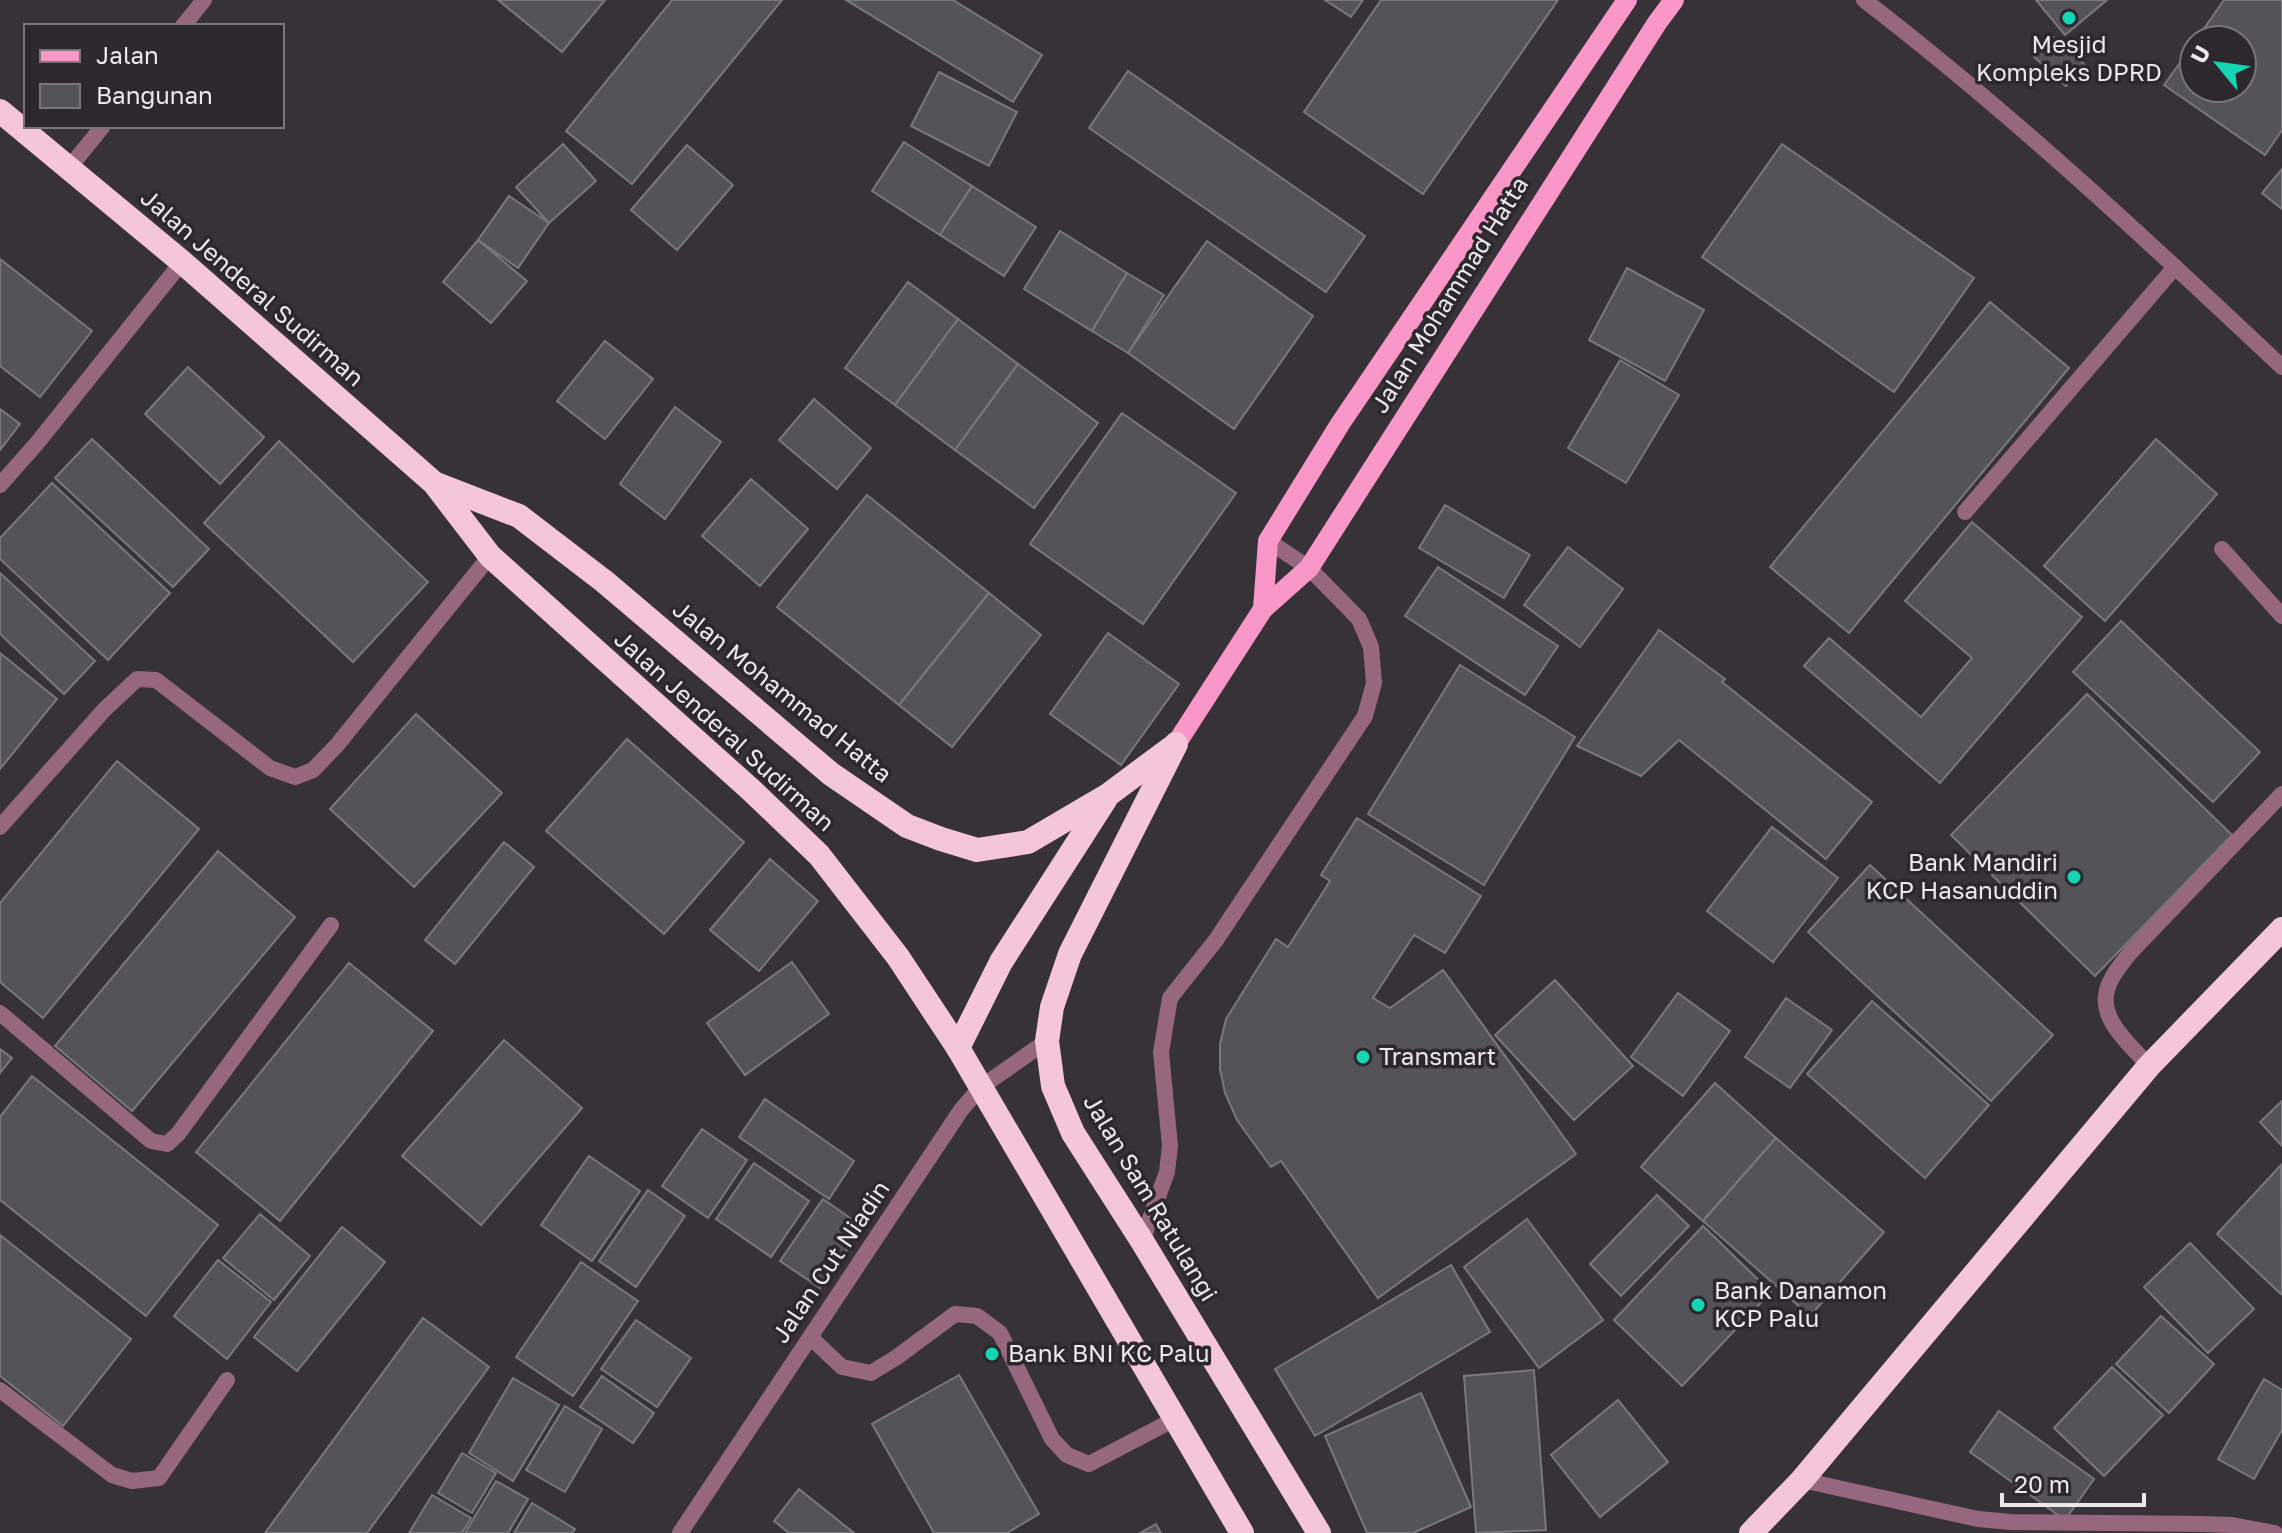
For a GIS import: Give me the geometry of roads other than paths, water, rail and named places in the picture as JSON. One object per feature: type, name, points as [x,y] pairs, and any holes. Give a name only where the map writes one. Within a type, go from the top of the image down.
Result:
[{"type":"highway","name":"Jalan Jenderal Sudirman","points":[[0,111],[182,262],[434,483],[490,556],[750,789],[819,855],[898,957],[958,1048],[1242,1533]]},
{"type":"highway","name":"Jalan Mohammad Hatta","points":[[434,483],[519,516],[605,582],[831,774],[907,826],[941,839],[977,850],[1028,842],[1108,795],[1176,744]]},
{"type":"highway","name":"Jalan Sam Ratulangi","points":[[1176,744],[1070,954],[1052,1007],[1047,1041],[1053,1086],[1073,1133],[1319,1533]]},
{"type":"highway","points":[[958,1048],[1001,962],[1108,795]]},
{"type":"highway","points":[[1751,1533],[1802,1480],[2149,1066],[2282,929]]},
{"type":"main road","name":"Jalan Mohammad Hatta","points":[[1263,609],[1268,541],[1340,424],[1627,0]]},
{"type":"main road","name":"Jalan Mohammad Hatta","points":[[1176,744],[1263,609],[1309,568],[1674,0]]},
{"type":"street","points":[[185,24],[204,0]]},
{"type":"street","points":[[1864,0],[1940,59],[2175,267],[2282,367]]},
{"type":"street","points":[[69,168],[101,128]]},
{"type":"street","points":[[0,485],[182,262]]},
{"type":"street","points":[[1965,512],[2175,267]]},
{"type":"street","points":[[1142,1241],[1167,1172],[1170,1146],[1161,1052],[1170,998],[1216,940],[1365,716],[1374,683],[1371,647],[1359,619],[1309,568],[1268,541]]},
{"type":"street","points":[[2222,549],[2282,616]]},
{"type":"street","points":[[0,827],[104,710],[137,679],[156,680],[270,768],[295,777],[313,770],[337,745],[490,556]]},
{"type":"street","points":[[2149,1066],[2110,1022],[2103,1002],[2110,981],[2129,954],[2282,794]]},
{"type":"street","points":[[0,1013],[151,1141],[167,1144],[178,1134],[331,925]]},
{"type":"street","name":"Jalan Cut Niadin","points":[[680,1533],[961,1110],[981,1087],[1047,1041]]},
{"type":"street","points":[[810,1337],[842,1367],[871,1373],[955,1314],[977,1316],[1000,1333],[1052,1439],[1067,1455],[1089,1464],[1175,1419]]},
{"type":"street","points":[[0,1390],[112,1475],[132,1481],[159,1478],[227,1380]]},
{"type":"street","points":[[1802,1480],[1978,1519],[2232,1525],[2250,1531],[2275,1533]]},
{"type":"place","name":"Mesjid Kompleks DPRD","points":[[2069,18]]},
{"type":"place","name":"Bank Mandiri KCP Hasanuddin","points":[[2074,877]]},
{"type":"place","name":"Transmart","points":[[1363,1057]]},
{"type":"place","name":"Bank Danamon KCP Palu","points":[[1698,1305]]},
{"type":"place","name":"Bank BNI KC Palu","points":[[992,1354]]}]
